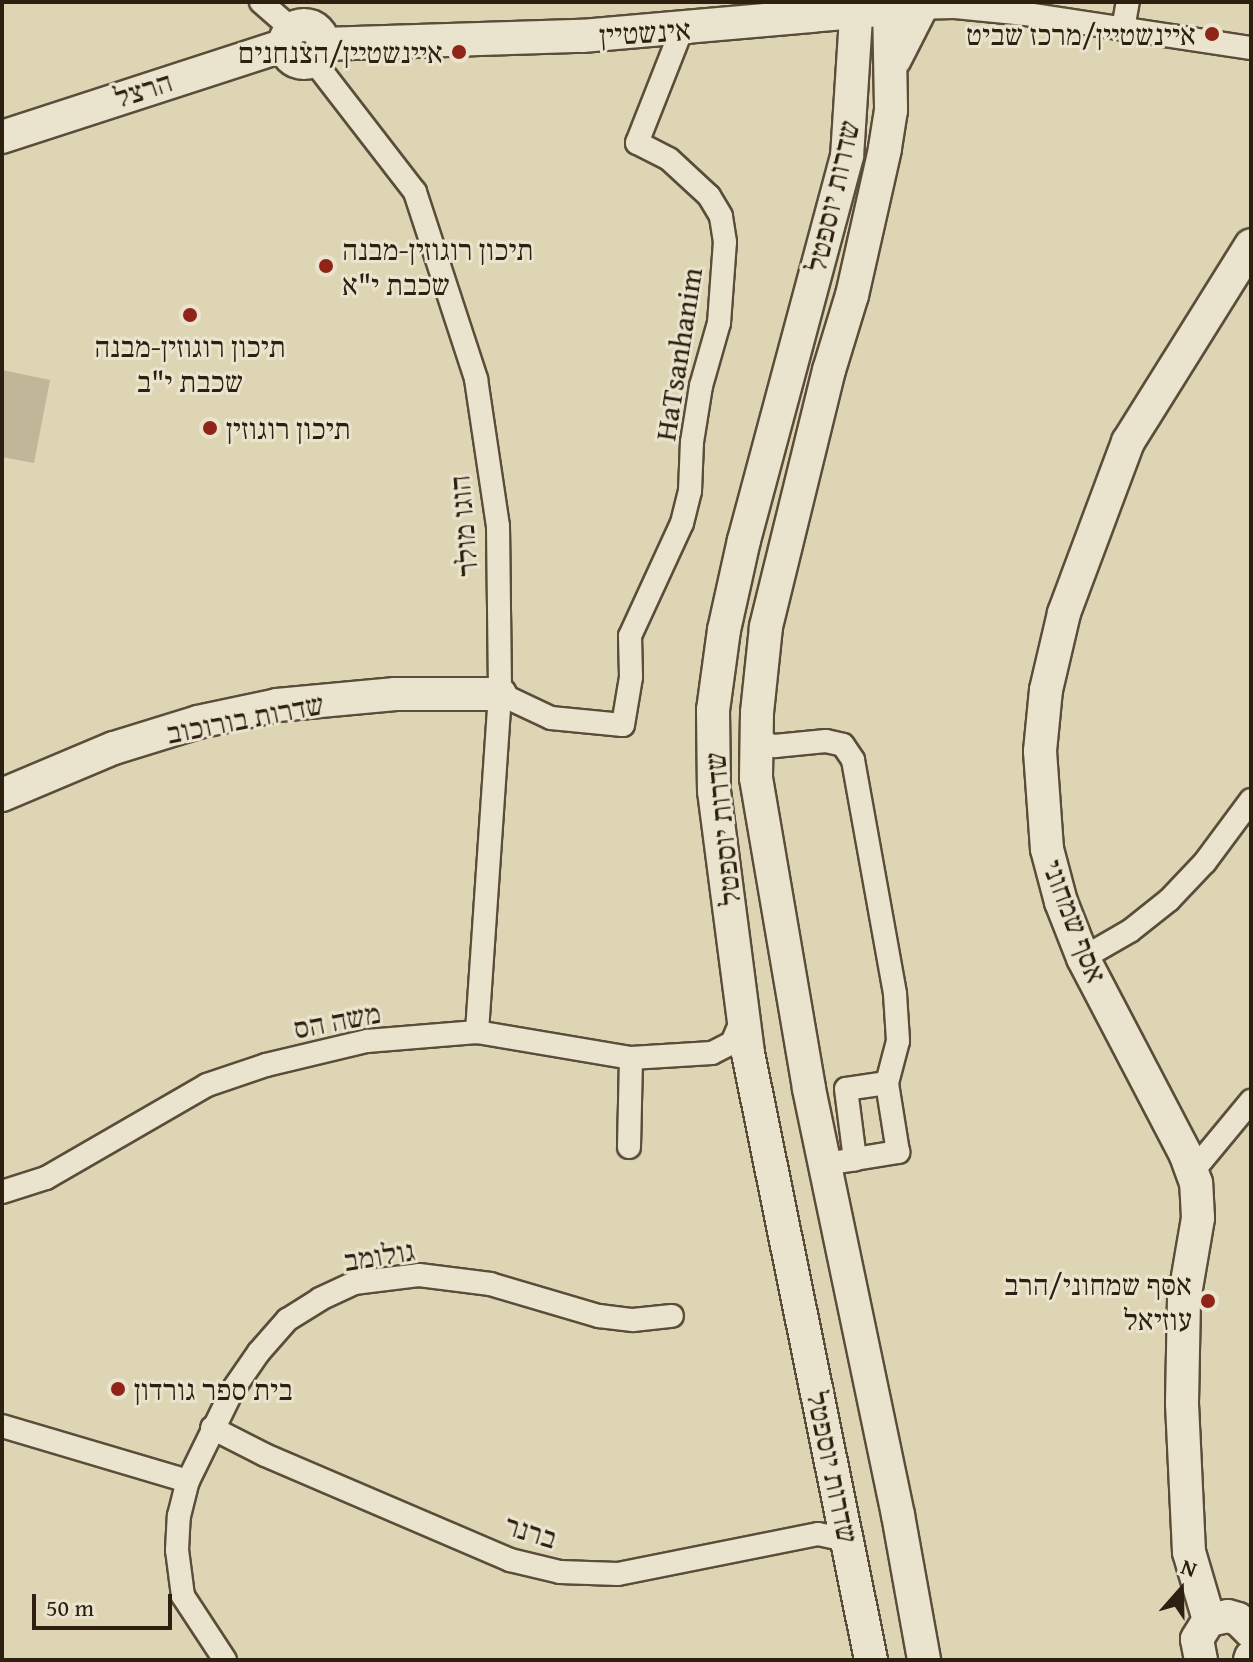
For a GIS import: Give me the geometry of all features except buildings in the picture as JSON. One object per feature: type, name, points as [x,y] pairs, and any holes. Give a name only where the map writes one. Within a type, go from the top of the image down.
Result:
[{"type":"street","name":"הוגו מולר","points":[[261,2],[303,45],[415,192],[476,379],[498,526],[500,694],[477,1032]]},
{"type":"street","points":[[1123,29],[1128,2]]},
{"type":"street","name":"אינשטיין","points":[[303,45],[582,36],[682,29],[857,8],[900,6],[1026,14],[1251,48]]},
{"type":"street","name":"שדרות יוספטל","points":[[900,6],[885,149],[852,295],[829,370],[766,627],[756,778],[840,1162],[924,1660]]},
{"type":"street","name":"שדרות יוספטל","points":[[857,8],[847,156],[744,540],[724,630],[713,710],[714,791],[754,1085],[871,1660]]},
{"type":"street","name":"HaTsanhanim","points":[[500,694],[551,718],[623,725],[631,677],[630,636],[682,523],[690,491],[692,442],[701,386],[719,323],[724,288],[721,216],[709,196],[669,159],[637,143],[682,29]]},
{"type":"street","name":"הרצל","points":[[2,137],[303,45]]},
{"type":"street","name":"אסף שמחוני","points":[[1209,1620],[1189,1552],[1182,1403],[1184,1300],[1198,1218],[1193,1171],[1083,958],[1053,877],[1043,820],[1041,729],[1064,613],[1128,442],[1251,245]]},
{"type":"street","name":"שדרות בורוכוב","points":[[2,795],[114,748],[198,722],[277,705],[395,694],[500,694]]},
{"type":"street","points":[[757,741],[775,746],[826,741],[843,745],[853,760],[895,994],[898,1041],[887,1083],[898,1152],[840,1162],[846,1089],[887,1083]]},
{"type":"street","points":[[1083,958],[1130,931],[1169,900],[1205,862],[1251,800]]},
{"type":"street","points":[[712,1053],[732,1043],[743,1014]]},
{"type":"street","name":"משה הס","points":[[2,1192],[46,1178],[166,1105],[207,1085],[251,1070],[367,1041],[477,1032],[631,1058],[712,1053]]},
{"type":"street","points":[[712,1053],[735,1062],[754,1085]]},
{"type":"street","points":[[629,1147],[631,1058]]},
{"type":"street","points":[[1193,1171],[1251,1101]]},
{"type":"street","name":"גולומב","points":[[225,1660],[211,1644],[183,1596],[177,1550],[179,1516],[188,1481],[212,1428],[259,1352],[287,1320],[320,1299],[354,1283],[388,1277],[445,1277],[535,1295],[599,1316],[633,1320],[672,1316]]},
{"type":"street","points":[[2,1426],[188,1481]]},
{"type":"street","name":"ברנר","points":[[212,1428],[510,1560],[560,1572],[618,1574],[818,1534],[837,1538],[850,1547]]},
{"type":"street","points":[[1201,1660],[1197,1639],[1209,1620],[1228,1616],[1249,1627]]},
{"type":"shaded area","points":[[2,370],[50,380],[34,463],[2,457]]},
{"type":"place","name":"איינשטיין/מרכז שביט","points":[[1212,34]]},
{"type":"place","name":"איינשטיין/הצנחנים","points":[[459,52]]},
{"type":"place","name":"תיכון רוגוזין-מבנה שכבת י\"א","points":[[326,266]]},
{"type":"place","name":"תיכון רוגוזין-מבנה שכבת י\"ב","points":[[190,315]]},
{"type":"place","name":"תיכון רוגוזין","points":[[210,428]]},
{"type":"place","name":"אסף שמחוני/הרב עוזיאל","points":[[1208,1301]]},
{"type":"place","name":"בית ספר גורדון","points":[[118,1389]]}]
